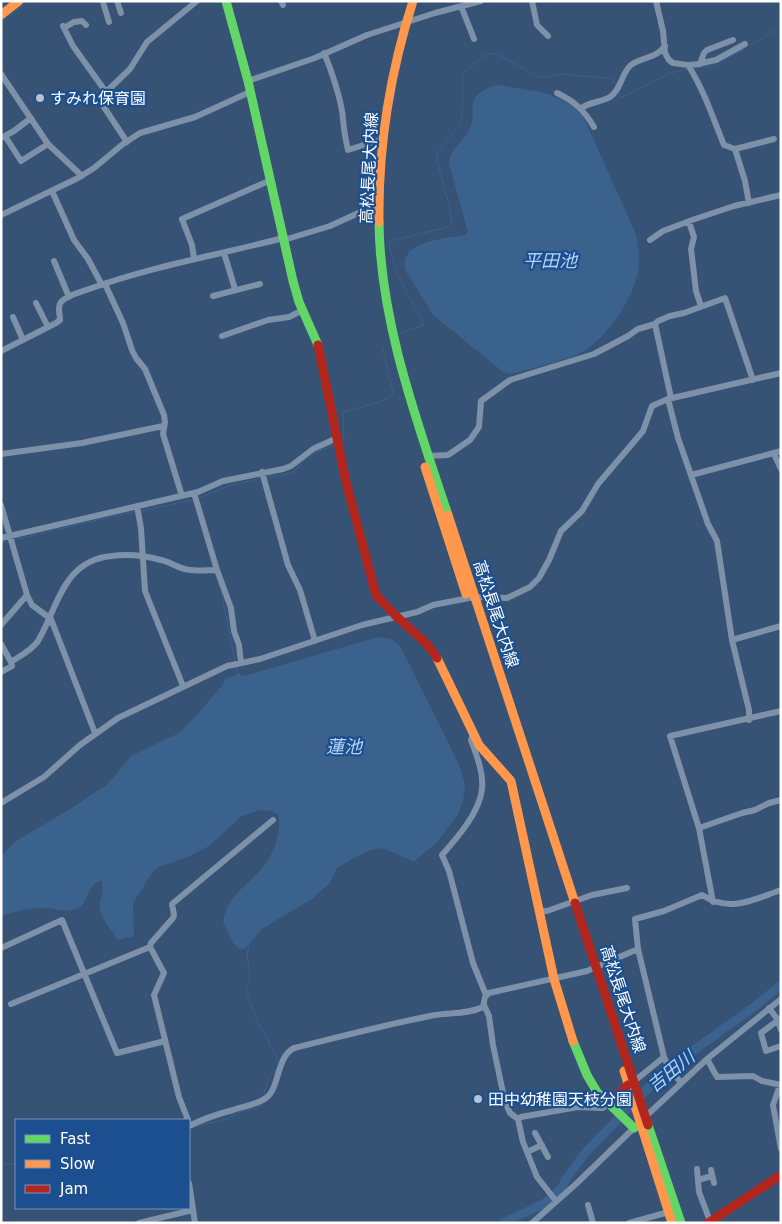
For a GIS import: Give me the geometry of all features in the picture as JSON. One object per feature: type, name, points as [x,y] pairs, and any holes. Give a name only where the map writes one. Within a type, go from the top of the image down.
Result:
[{"type":"main road","points":[[1,15],[19,1]]},
{"type":"main road","points":[[226,1],[248,81],[293,281],[303,310],[318,343],[348,492],[376,595],[427,644],[439,660],[473,734],[489,757],[504,771],[511,781],[554,979],[574,1043],[587,1075],[597,1092],[610,1105],[639,1120]]},
{"type":"main road","name":"高松長尾大内線","points":[[406,1],[386,113],[379,188],[379,228],[384,276],[395,342],[426,456],[632,1085],[639,1120],[672,1223]]},
{"type":"main road","name":"高松長尾大内線","points":[[413,1],[402,24],[379,112],[373,210],[377,269],[389,343],[420,452],[471,598]]},
{"type":"main road","points":[[610,1105],[632,1085]]},
{"type":"main road","name":"高松長尾大内線","points":[[639,1120],[682,1223]]},
{"type":"main road","points":[[709,1222],[781,1176]]},
{"type":"street","points":[[117,1],[121,13]]},
{"type":"street","points":[[127,142],[102,104],[106,92],[130,69],[147,42],[197,1]]},
{"type":"street","points":[[248,81],[324,54],[353,40],[481,1]]},
{"type":"street","points":[[532,1],[537,25],[548,36]]},
{"type":"street","points":[[656,1],[665,46],[669,60],[673,63],[690,68],[716,60],[745,44]]},
{"type":"street","points":[[102,2],[110,22]]},
{"type":"street","points":[[462,6],[474,39]]},
{"type":"street","points":[[86,25],[82,22],[74,22],[64,27],[73,46],[106,92]]},
{"type":"street","points":[[702,63],[704,53],[707,50],[733,38],[736,48]]},
{"type":"street","points":[[582,108],[585,105],[609,98],[618,87],[630,65],[661,52],[665,46]]},
{"type":"street","points":[[324,54],[340,106],[343,118],[342,129],[348,150],[376,142]]},
{"type":"street","points":[[690,68],[700,84],[724,145],[735,149],[774,139]]},
{"type":"street","points":[[1,74],[48,144],[82,176]]},
{"type":"street","points":[[1,215],[82,176],[140,133],[195,117],[250,92]]},
{"type":"street","points":[[557,93],[571,99],[582,108],[594,127]]},
{"type":"street","points":[[31,118],[3,137],[21,161],[48,144]]},
{"type":"street","points":[[735,149],[745,181],[749,203]]},
{"type":"street","points":[[194,258],[192,246],[182,219],[271,180]]},
{"type":"street","points":[[52,191],[74,240],[103,284],[123,323],[136,358],[145,369],[164,415],[163,434],[182,496]]},
{"type":"street","points":[[650,240],[663,231],[689,222],[781,195]]},
{"type":"street","points":[[1,351],[60,320],[59,307],[62,301],[68,297],[103,284],[194,258],[284,239],[330,226],[365,210],[373,210]]},
{"type":"street","points":[[689,222],[694,237],[691,249],[696,292],[701,306]]},
{"type":"street","points":[[224,253],[235,289]]},
{"type":"street","points":[[54,261],[68,297]]},
{"type":"street","points":[[213,296],[260,284]]},
{"type":"street","points":[[426,456],[448,455],[470,440],[479,427],[481,401],[506,382],[594,354],[638,329],[655,324],[670,316],[684,313],[725,298],[753,380]]},
{"type":"street","points":[[36,303],[48,327]]},
{"type":"street","points":[[222,336],[268,320],[289,317],[303,310]]},
{"type":"street","points":[[13,317],[23,340]]},
{"type":"street","points":[[655,324],[678,438],[708,524],[717,541],[732,640],[749,710],[748,720]]},
{"type":"street","points":[[1,803],[44,777],[95,733],[118,718],[183,686],[238,663],[260,659],[396,616],[417,612],[433,605],[471,598],[506,598],[530,587],[550,560],[563,527],[582,511],[598,484],[643,431],[652,406],[669,398],[781,374]]},
{"type":"street","points":[[1,454],[82,443],[163,426]]},
{"type":"street","points":[[1,538],[182,496],[223,482],[291,466],[313,449],[337,438]]},
{"type":"street","points":[[691,475],[777,452],[781,469]]},
{"type":"street","points":[[262,472],[288,566],[300,590],[315,641]]},
{"type":"street","points":[[194,493],[215,570],[231,608],[234,631],[239,645],[238,663]]},
{"type":"street","points":[[1,505],[27,595],[32,605],[48,616],[95,733]]},
{"type":"street","points":[[137,506],[142,528],[145,591],[183,686]]},
{"type":"street","points":[[11,662],[37,642],[48,616],[65,586],[80,568],[101,558],[112,556],[143,557],[163,560],[180,568],[190,570],[215,570]]},
{"type":"street","points":[[1,625],[27,595]]},
{"type":"street","points":[[732,640],[781,626]]},
{"type":"street","points":[[1,644],[12,666],[1,672]]},
{"type":"street","points":[[713,902],[699,828],[670,736],[748,720],[781,711]]},
{"type":"street","points":[[473,734],[471,740],[482,775],[482,791],[478,805],[458,837],[442,855],[449,871],[472,963],[486,995],[484,1005],[489,1016],[505,1102],[510,1113],[518,1119],[522,1142],[537,1177],[555,1200]]},
{"type":"street","points":[[699,828],[781,800]]},
{"type":"street","points":[[11,1004],[150,947],[151,943],[173,918],[172,904],[273,820]]},
{"type":"street","points":[[540,912],[592,895],[627,888]]},
{"type":"street","points":[[681,1083],[664,1057],[638,950],[635,919],[664,911],[702,895],[713,902],[734,905],[781,890]]},
{"type":"street","points":[[1,948],[62,920],[117,1053],[165,1041]]},
{"type":"street","points":[[150,947],[164,973],[162,981],[154,994],[179,1097],[187,1119]]},
{"type":"street","points":[[486,995],[492,992],[594,969],[638,950]]},
{"type":"street","points":[[532,1223],[555,1200],[576,1184],[639,1120],[707,1059],[781,999]]},
{"type":"street","points":[[190,1123],[256,1104],[263,1099],[273,1086],[286,1053],[294,1048],[432,1015],[469,1012],[479,1009],[484,1005]]},
{"type":"street","points":[[769,1008],[779,1019],[781,1030]]},
{"type":"street","points":[[779,1019],[761,1033],[766,1051],[781,1046]]},
{"type":"street","points":[[632,1085],[664,1057]]},
{"type":"street","points":[[707,1059],[717,1077],[753,1076],[762,1081],[780,1085],[773,1105],[781,1149]]},
{"type":"street","points":[[518,1119],[578,1107],[603,1108],[610,1105]]},
{"type":"street","points":[[535,1133],[548,1157]]},
{"type":"street","points":[[526,1152],[542,1145]]},
{"type":"street","points":[[697,1169],[699,1192],[709,1222]]},
{"type":"street","points":[[698,1180],[711,1173],[714,1183]]},
{"type":"street","points":[[190,1190],[195,1223]]},
{"type":"street","points":[[588,1206],[593,1223]]},
{"type":"street","points":[[139,1223],[193,1210]]},
{"type":"street","points":[[629,1223],[669,1212]]},
{"type":"water","name":"平田池","points":[[498,85],[554,96],[574,107],[583,116],[636,234],[639,257],[637,277],[626,303],[599,339],[589,348],[578,354],[554,363],[512,374],[503,372],[433,315],[405,269],[405,259],[409,252],[417,247],[436,240],[465,235],[468,232],[449,164],[450,158],[470,127],[475,98],[485,89]]},
{"type":"water","name":"蓮池","points":[[378,637],[391,639],[399,645],[460,767],[465,785],[463,802],[457,816],[437,842],[414,862],[383,848],[370,850],[337,868],[329,884],[313,898],[262,929],[245,949],[239,949],[233,943],[223,922],[225,913],[233,898],[266,863],[275,846],[279,827],[278,815],[272,811],[261,810],[242,816],[209,846],[190,856],[157,868],[133,903],[134,936],[118,940],[105,921],[100,908],[103,891],[101,880],[92,887],[85,902],[74,910],[36,908],[1,916],[1,856],[16,841],[105,787],[131,756],[179,733],[225,682],[224,680],[240,673],[241,676],[247,675]]},
{"type":"waterway","points":[[1,22],[32,1]]},
{"type":"waterway","points":[[693,68],[715,66],[781,27]]},
{"type":"waterway","points":[[400,333],[424,325],[397,273],[389,245],[394,240],[444,228],[452,223],[437,153],[459,126],[462,118],[463,75],[465,71],[487,54],[497,54],[539,77],[561,74],[606,78],[612,79],[616,85]]},
{"type":"waterway","points":[[619,93],[621,97],[625,96],[671,73],[687,69]]},
{"type":"waterway","points":[[342,441],[344,437],[344,412],[382,401],[392,395],[384,348]]},
{"type":"waterway","points":[[265,477],[294,472],[303,461],[315,453],[334,445]]},
{"type":"waterway","points":[[199,498],[226,487],[261,478]]},
{"type":"waterway","points":[[140,511],[192,500]]},
{"type":"waterway","points":[[13,540],[136,511]]},
{"type":"waterway","points":[[1,543],[10,541]]},
{"type":"waterway","points":[[221,591],[235,660]]},
{"type":"waterway","points":[[237,667],[237,675]]},
{"type":"waterway","points":[[249,945],[247,955],[250,977],[246,991],[259,1026],[266,1035],[278,1060],[278,1065]]},
{"type":"waterway","name":"吉田川","points":[[503,1223],[545,1203],[561,1189],[585,1153],[654,1082],[781,985]]},
{"type":"waterway","points":[[263,1098],[268,1079],[277,1069]]},
{"type":"waterway","points":[[194,1127],[256,1109],[262,1104]]},
{"type":"waterway","points":[[1,1164],[15,1164]]},
{"type":"traffic: fast","points":[[226,1],[248,81],[293,281],[299,302],[318,345]]},
{"type":"traffic: fast","points":[[379,222],[381,259],[393,334],[402,371],[448,515]]},
{"type":"traffic: fast","points":[[573,1041],[587,1075],[597,1092],[634,1128]]},
{"type":"traffic: fast","points":[[648,1125],[681,1223]]},
{"type":"traffic: slow","points":[[1,15],[19,1]]},
{"type":"traffic: slow","points":[[379,222],[379,194],[387,110],[398,55],[413,1]]},
{"type":"traffic: slow","points":[[425,467],[466,594]]},
{"type":"traffic: slow","points":[[448,515],[575,903]]},
{"type":"traffic: slow","points":[[437,658],[479,745],[511,781],[554,979],[573,1041]]},
{"type":"traffic: slow","points":[[624,1071],[672,1223]]},
{"type":"traffic: jam","points":[[318,345],[346,482],[376,595],[427,644],[437,658]]},
{"type":"traffic: jam","points":[[575,903],[648,1125]]},
{"type":"traffic: jam","points":[[608,1103],[628,1085]]},
{"type":"traffic: jam","points":[[708,1223],[781,1175]]},
{"type":"place","name":"すみれ保育園","points":[[40,98]]},
{"type":"place","name":"田中幼稚園天枝分園","points":[[478,1099]]}]
